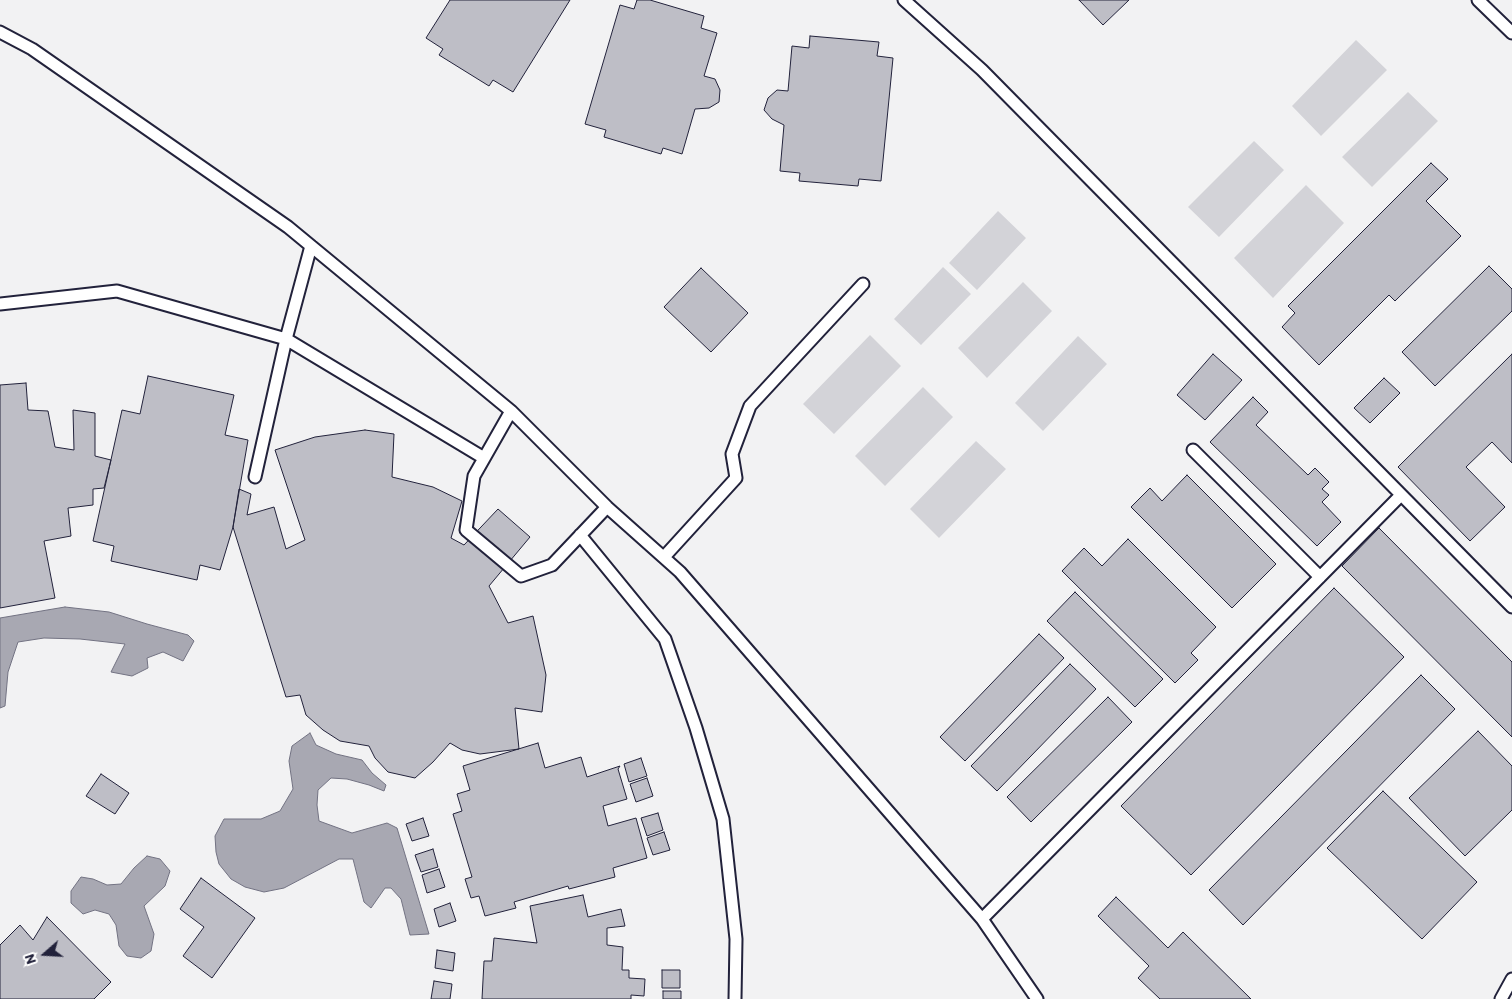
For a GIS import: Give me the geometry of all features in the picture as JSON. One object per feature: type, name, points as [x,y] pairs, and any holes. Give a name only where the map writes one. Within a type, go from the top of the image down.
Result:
[{"type":"lane","points":[[904,0],[982,70],[1512,607]]},
{"type":"lane","points":[[1478,0],[1512,33]]},
{"type":"lane","points":[[0,32],[40,54],[288,227],[511,411],[607,507],[680,572],[982,919],[1036,999]]},
{"type":"lane","points":[[255,477],[286,339],[311,246]]},
{"type":"lane","points":[[664,557],[736,478],[732,454],[750,406],[863,284]]},
{"type":"lane","points":[[0,304],[116,290],[286,339],[484,458]]},
{"type":"lane","points":[[511,411],[474,476],[466,530],[521,576],[552,565],[607,507]]},
{"type":"lane","points":[[1193,450],[1320,577]]},
{"type":"lane","points":[[982,919],[1401,495]]},
{"type":"lane","points":[[580,535],[665,639],[693,719],[723,819],[736,939],[735,999]]},
{"type":"lane","points":[[1501,999],[1512,979]]},
{"type":"shaded area","points":[[1356,40],[1387,70],[1321,136],[1292,106]]},
{"type":"shaded area","points":[[1408,92],[1438,121],[1372,187],[1342,157]]},
{"type":"shaded area","points":[[1254,141],[1284,170],[1219,237],[1188,207]]},
{"type":"shaded area","points":[[1306,185],[1344,223],[1273,298],[1234,258]]},
{"type":"shaded area","points":[[998,211],[1026,238],[977,290],[949,263]]},
{"type":"shaded area","points":[[943,267],[971,294],[921,345],[894,319]]},
{"type":"shaded area","points":[[1023,282],[1052,311],[987,378],[958,348]]},
{"type":"shaded area","points":[[870,335],[901,366],[834,434],[803,404]]},
{"type":"shaded area","points":[[1078,336],[1107,364],[1043,431],[1015,403]]},
{"type":"shaded area","points":[[923,387],[953,417],[885,486],[855,456]]},
{"type":"shaded area","points":[[976,441],[1006,469],[939,538],[910,509]]},
{"type":"shaded area","points":[[65,607],[109,612],[188,635],[194,641],[183,661],[163,652],[147,658],[148,668],[132,676],[111,672],[125,644],[80,639],[44,638],[18,642],[8,672],[5,706],[0,708],[0,618]]},
{"type":"shaded area","points":[[310,733],[316,745],[336,754],[362,760],[372,773],[386,785],[384,791],[347,779],[331,778],[318,790],[319,821],[352,833],[387,823],[397,828],[429,934],[410,935],[401,899],[391,888],[385,888],[371,908],[364,902],[353,859],[339,859],[284,888],[264,892],[245,887],[231,879],[219,864],[215,836],[224,819],[261,819],[280,811],[293,789],[289,761],[292,746]]},
{"type":"shaded area","points":[[147,856],[160,859],[170,871],[165,886],[144,906],[154,934],[151,951],[141,958],[127,956],[119,946],[116,925],[109,914],[95,910],[83,914],[71,903],[71,891],[81,877],[93,879],[107,885],[121,884]]},
{"type":"building","points":[[450,0],[570,0],[513,92],[493,80],[489,86],[439,55],[443,49],[426,38]]},
{"type":"building","points":[[637,0],[650,0],[704,16],[701,28],[717,33],[704,76],[715,79],[720,90],[719,102],[709,108],[695,109],[682,154],[663,148],[661,154],[604,137],[606,130],[585,124],[620,5],[634,9]]},
{"type":"building","points":[[1079,0],[1129,0],[1103,25]]},
{"type":"building","points":[[810,36],[879,42],[877,56],[893,58],[881,181],[859,179],[858,186],[799,181],[800,173],[780,171],[784,125],[772,119],[764,110],[768,98],[777,90],[788,91],[792,46],[809,48]]},
{"type":"building","points":[[1431,163],[1448,179],[1426,201],[1461,236],[1395,301],[1389,295],[1319,365],[1282,327],[1295,313],[1288,306]]},
{"type":"building","points":[[1489,266],[1512,289],[1512,311],[1435,386],[1402,352]]},
{"type":"building","points":[[701,268],[748,313],[711,352],[664,307]]},
{"type":"building","points":[[1213,354],[1242,380],[1205,420],[1177,395]]},
{"type":"building","points":[[1512,354],[1512,463],[1492,442],[1466,467],[1505,507],[1470,541],[1398,467]]},
{"type":"building","points":[[148,376],[234,395],[225,435],[248,440],[233,527],[220,570],[200,565],[197,580],[111,561],[114,546],[93,541],[122,410],[140,414]]},
{"type":"building","points":[[1384,378],[1400,393],[1370,423],[1354,408]]},
{"type":"building","points":[[26,383],[28,410],[48,411],[55,447],[74,450],[73,410],[95,413],[95,456],[111,460],[104,488],[93,489],[93,505],[68,508],[71,536],[44,541],[55,598],[0,608],[0,385]]},
{"type":"building","points":[[1253,397],[1268,412],[1256,425],[1308,475],[1315,468],[1329,482],[1322,489],[1329,495],[1322,502],[1341,522],[1317,546],[1210,442]]},
{"type":"building","points":[[365,430],[394,434],[392,477],[433,487],[462,501],[451,538],[464,545],[498,509],[530,537],[489,586],[508,623],[533,616],[546,675],[542,712],[515,708],[519,749],[480,754],[462,750],[450,743],[415,778],[388,772],[375,758],[369,746],[340,741],[323,730],[306,715],[300,695],[286,697],[233,527],[239,489],[251,494],[247,515],[274,507],[286,549],[305,540],[275,450],[315,437]]},
{"type":"building","points":[[1187,475],[1276,564],[1232,608],[1131,507],[1150,488],[1162,501]]},
{"type":"building","points":[[1379,528],[1512,662],[1512,737],[1342,566]]},
{"type":"building","points":[[1128,539],[1216,627],[1191,653],[1198,660],[1175,683],[1062,571],[1084,548],[1102,566]]},
{"type":"building","points":[[1334,588],[1404,657],[1191,875],[1121,806]]},
{"type":"building","points":[[1075,592],[1163,679],[1135,707],[1047,621]]},
{"type":"building","points":[[1039,634],[1064,658],[965,761],[940,737]]},
{"type":"building","points":[[1070,664],[1096,689],[997,791],[971,766]]},
{"type":"building","points":[[1421,675],[1455,709],[1243,925],[1209,890]]},
{"type":"building","points":[[1108,697],[1132,722],[1031,822],[1007,797]]},
{"type":"building","points":[[1478,731],[1512,766],[1512,810],[1465,856],[1409,798]]},
{"type":"building","points":[[538,743],[545,768],[581,757],[587,777],[620,766],[618,769],[627,799],[603,806],[608,826],[636,818],[647,858],[613,868],[615,877],[569,889],[568,886],[514,902],[516,908],[485,916],[479,896],[471,898],[465,879],[472,877],[453,814],[462,811],[457,794],[470,790],[463,766]]},
{"type":"building","points":[[641,758],[647,776],[629,782],[624,764]]},
{"type":"building","points":[[101,774],[129,793],[115,814],[86,796]]},
{"type":"building","points":[[647,778],[653,796],[636,802],[630,784]]},
{"type":"building","points":[[1383,791],[1477,882],[1422,939],[1327,848]]},
{"type":"building","points":[[658,813],[663,830],[647,836],[641,818]]},
{"type":"building","points":[[423,818],[429,836],[412,841],[406,824]]},
{"type":"building","points":[[664,832],[670,850],[653,855],[647,838]]},
{"type":"building","points":[[433,849],[438,867],[421,872],[415,855]]},
{"type":"building","points":[[439,869],[445,887],[427,893],[422,875]]},
{"type":"building","points":[[201,878],[255,918],[212,978],[183,956],[204,927],[180,909]]},
{"type":"building","points":[[583,895],[588,917],[621,909],[625,926],[607,928],[607,945],[623,947],[622,970],[629,970],[629,978],[645,979],[644,996],[631,995],[631,999],[482,999],[484,961],[492,961],[494,938],[537,943],[530,906]]},
{"type":"building","points":[[1116,897],[1168,948],[1183,932],[1251,999],[1160,999],[1138,978],[1149,966],[1098,916]]},
{"type":"building","points":[[450,903],[456,921],[439,927],[434,909]]},
{"type":"building","points":[[47,917],[111,982],[94,999],[0,999],[0,945],[20,925],[33,940]]},
{"type":"building","points":[[437,950],[455,953],[453,971],[435,968]]},
{"type":"building","points":[[662,970],[680,970],[680,988],[662,988]]},
{"type":"building","points":[[434,981],[452,984],[450,999],[431,999]]},
{"type":"building","points":[[663,991],[681,991],[681,999],[663,999]]}]
